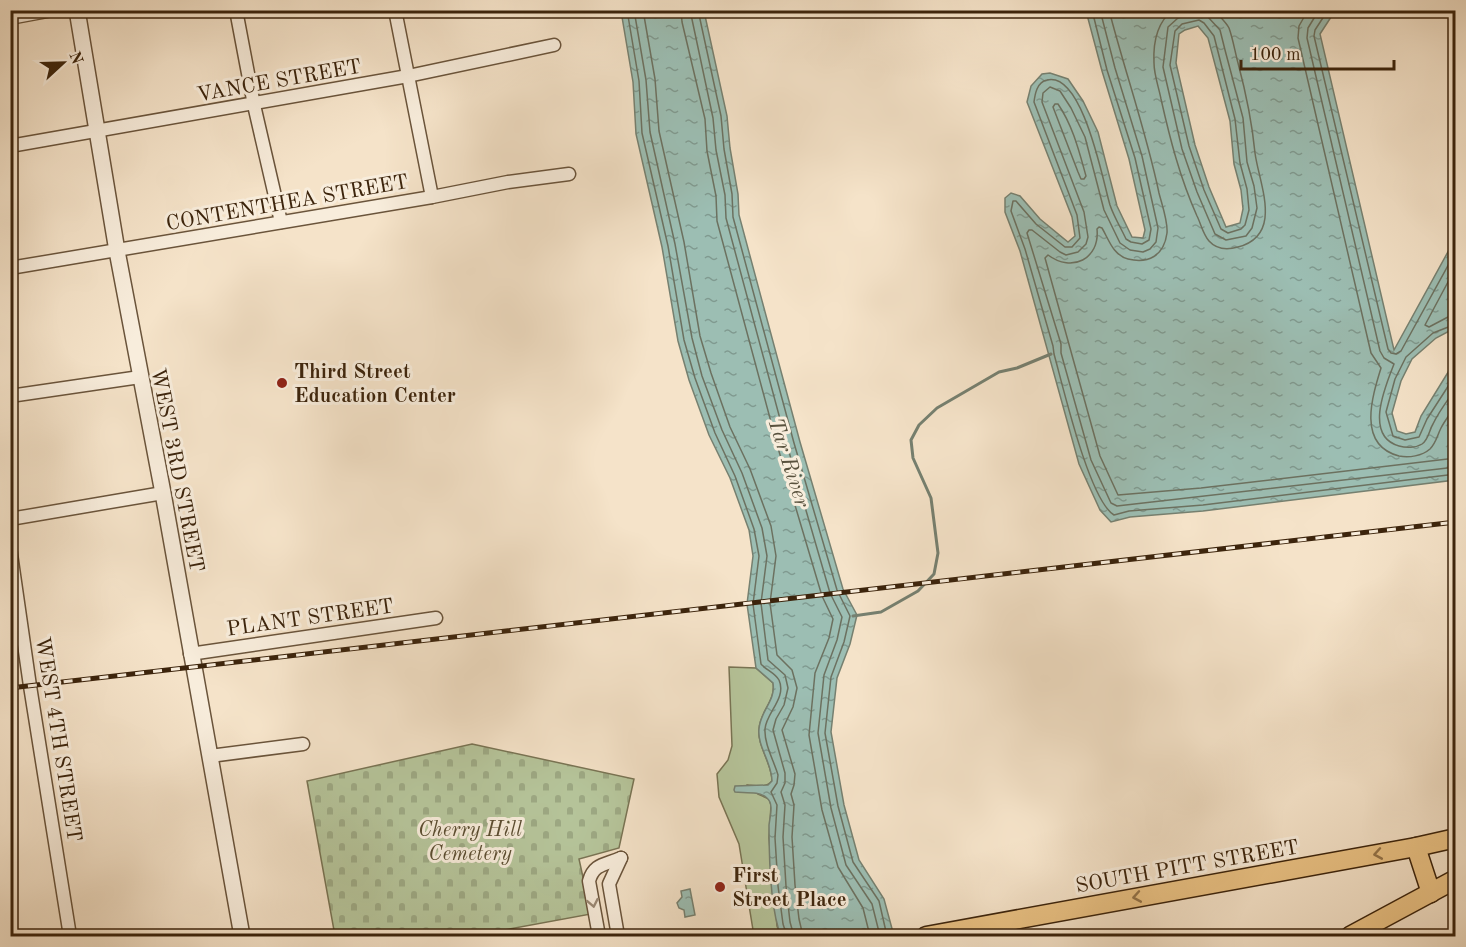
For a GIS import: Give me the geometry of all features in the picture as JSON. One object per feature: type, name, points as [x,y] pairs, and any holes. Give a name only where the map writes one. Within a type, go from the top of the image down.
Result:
[{"type":"main road","name":"SOUTH PITT STREET","points":[[926,936],[1455,838]]},
{"type":"main road","points":[[1416,847],[1431,893]]},
{"type":"main road","points":[[1350,936],[1455,879]]},
{"type":"street","points":[[10,18],[53,10]]},
{"type":"street","name":"WEST 3RD STREET","points":[[77,10],[117,251],[163,493],[242,936]]},
{"type":"street","points":[[236,10],[280,222]]},
{"type":"street","points":[[395,10],[432,197]]},
{"type":"street","name":"VANCE STREET","points":[[10,146],[255,105],[554,45]]},
{"type":"street","name":"CONTENTHEA STREET","points":[[10,268],[432,197],[508,182],[569,174]]},
{"type":"street","points":[[10,396],[140,377]]},
{"type":"street","points":[[10,519],[163,493]]},
{"type":"street","name":"WEST 4TH STREET","points":[[10,547],[70,936]]},
{"type":"street","name":"PLANT STREET","points":[[190,654],[436,618]]},
{"type":"street","points":[[210,756],[303,744]]},
{"type":"street","points":[[621,858],[610,881],[617,933],[599,935],[589,881],[597,866],[621,858]]},
{"type":"street","points":[[594,870],[610,881]]},
{"type":"green space","points":[[729,667],[756,668],[773,683],[772,695],[759,729],[760,742],[770,768],[772,781],[764,786],[748,785],[758,794],[769,799],[771,805],[769,838],[777,926],[781,936],[754,936],[739,844],[719,797],[717,774],[728,760],[732,746]]},
{"type":"green space","name":"Cherry Hill Cemetery","points":[[472,744],[634,779],[619,848],[579,859],[591,914],[472,936],[335,936],[307,781]]},
{"type":"water","name":"Tar River","points":[[621,11],[704,11],[727,116],[739,215],[800,442],[843,589],[857,615],[850,644],[837,678],[831,732],[844,805],[859,860],[884,899],[894,936],[781,936],[774,911],[771,882],[770,803],[760,794],[735,792],[734,790],[735,786],[768,785],[772,781],[770,768],[760,742],[759,729],[772,695],[773,683],[756,668],[747,604],[753,556],[749,530],[730,478],[709,435],[678,341],[662,247],[636,134],[633,82]]},
{"type":"water","points":[[1086,11],[1335,11],[1320,34],[1394,350],[1455,239],[1455,328],[1436,338],[1412,359],[1401,381],[1392,413],[1397,431],[1406,434],[1415,432],[1421,416],[1455,361],[1455,480],[1203,511],[1130,517],[1111,522],[1100,510],[1079,464],[1020,251],[1005,212],[1005,198],[1011,193],[1020,196],[1040,219],[1068,242],[1075,236],[1072,217],[1027,102],[1031,86],[1042,74],[1050,73],[1068,79],[1083,101],[1098,132],[1117,206],[1132,237],[1143,238],[1145,230],[1129,159]],"holes":[[[1198,26],[1208,38],[1230,121],[1234,164],[1243,209],[1240,223],[1226,227],[1195,145],[1176,63],[1179,34]]]},
{"type":"water","points":[[690,889],[695,915],[685,917],[684,910],[679,908],[677,903],[682,897],[681,891]]},
{"type":"waterway","points":[[853,616],[881,612],[918,591],[934,574],[938,553],[931,498],[913,458],[911,440],[919,425],[937,408],[999,372],[1017,368],[1051,354]]},
{"type":"railway","points":[[10,688],[1456,522]]},
{"type":"place","name":"Third Street Education Center","points":[[282,383]]},
{"type":"place","name":"First Street Place","points":[[720,887]]}]
